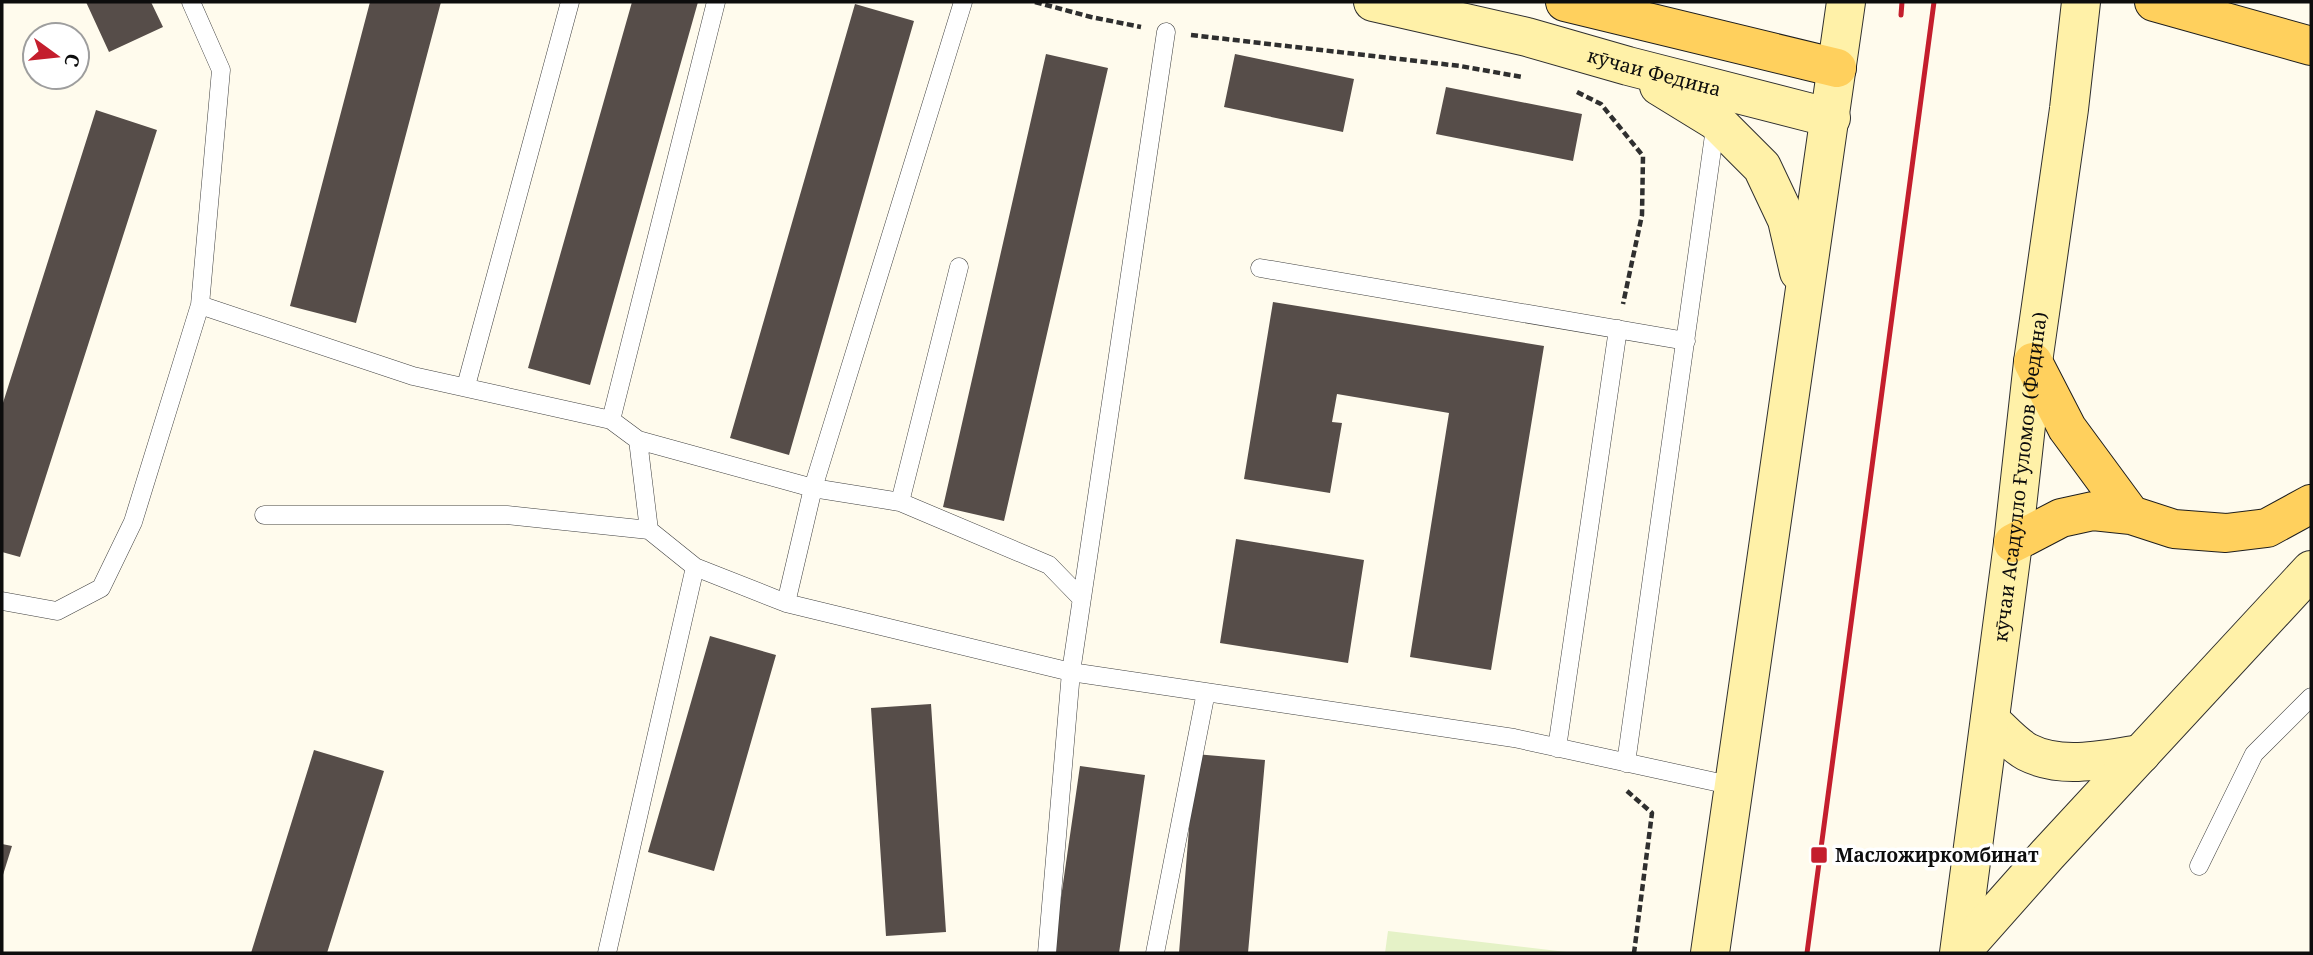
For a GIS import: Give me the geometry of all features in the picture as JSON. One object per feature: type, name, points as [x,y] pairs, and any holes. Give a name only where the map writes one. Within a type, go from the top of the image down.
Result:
[{"type":"main road","points":[[1565,2],[1837,68]]},
{"type":"main road","points":[[2154,2],[2311,46]]},
{"type":"main road","points":[[2033,362],[2067,428],[2131,515]]},
{"type":"main road","points":[[2013,543],[2061,518],[2093,511],[2131,515],[2174,529],[2226,533],[2267,528],[2311,504]]},
{"type":"street","name":"кӯчаи Федина","points":[[1373,2],[1527,37],[1831,118]]},
{"type":"street","name":"кӯчаи Асадулло Ғуломов (Федина)","points":[[1959,953],[2081,2]]},
{"type":"street","points":[[1710,953],[1846,5]]},
{"type":"street","points":[[1628,66],[1716,121],[1762,167],[1787,220],[1804,296]]},
{"type":"street","points":[[1959,953],[2311,570]]},
{"type":"street","points":[[1990,720],[2025,751],[2040,758],[2078,762],[2141,754]]},
{"type":"lane","points":[[2,601],[57,611],[101,587],[132,522],[200,305],[221,70],[191,2]]},
{"type":"lane","points":[[466,386],[570,2]]},
{"type":"lane","points":[[611,421],[716,2]]},
{"type":"lane","points":[[786,603],[813,488],[963,2]]},
{"type":"lane","points":[[1047,953],[1071,672],[1166,32]]},
{"type":"lane","points":[[1626,763],[1716,121]]},
{"type":"lane","points":[[900,502],[959,267]]},
{"type":"lane","points":[[1260,268],[1686,341]]},
{"type":"lane","points":[[200,305],[413,376],[611,421],[638,440],[813,488],[900,502],[1049,565],[1082,598]]},
{"type":"lane","points":[[1557,748],[1618,329]]},
{"type":"lane","points":[[638,440],[649,530]]},
{"type":"lane","points":[[264,515],[507,515],[649,530],[695,567],[786,603],[1071,672],[1514,738],[1734,786]]},
{"type":"lane","points":[[607,953],[695,567]]},
{"type":"lane","points":[[1155,953],[1206,692]]},
{"type":"lane","points":[[2199,866],[2253,754],[2311,697]]},
{"type":"path","points":[[1035,2],[1091,17],[1166,32],[1460,66],[1523,77]]},
{"type":"path","points":[[1571,89],[1601,104],[1643,156],[1642,215],[1618,329]]},
{"type":"path","points":[[1585,755],[1652,813],[1634,953]]},
{"type":"green space","points":[[1388,931],[1575,953],[1385,953]]},
{"type":"building","points":[[86,2],[151,2],[163,27],[109,52]]},
{"type":"building","points":[[370,2],[441,2],[356,323],[290,306]]},
{"type":"building","points":[[632,2],[698,2],[590,385],[528,368]]},
{"type":"building","points":[[855,4],[914,21],[789,455],[730,438]]},
{"type":"building","points":[[1046,54],[1108,68],[1004,521],[943,507]]},
{"type":"building","points":[[1235,54],[1354,79],[1343,132],[1224,107]]},
{"type":"building","points":[[1446,87],[1582,114],[1573,161],[1436,134]]},
{"type":"building","points":[[96,110],[157,130],[20,557],[2,552],[2,406]]},
{"type":"building","points":[[1273,302],[1544,346],[1491,670],[1410,657],[1449,413],[1337,394],[1332,422],[1342,423],[1330,493],[1244,479]]},
{"type":"building","points":[[1236,539],[1364,560],[1348,663],[1220,643]]},
{"type":"building","points":[[710,636],[776,655],[714,871],[648,852]]},
{"type":"building","points":[[931,704],[946,932],[886,936],[871,708]]},
{"type":"building","points":[[314,750],[384,771],[327,953],[251,953]]},
{"type":"building","points":[[1195,754],[1265,760],[1248,953],[1179,953]]},
{"type":"building","points":[[1080,766],[1145,775],[1119,953],[1053,953]]},
{"type":"building","points":[[2,844],[12,846],[2,878]]},
{"type":"railway","points":[[1901,15],[1902,2]]},
{"type":"railway","points":[[1807,953],[1934,2]]},
{"type":"place","name":"Масложиркомбинат","points":[[1819,855]]}]
